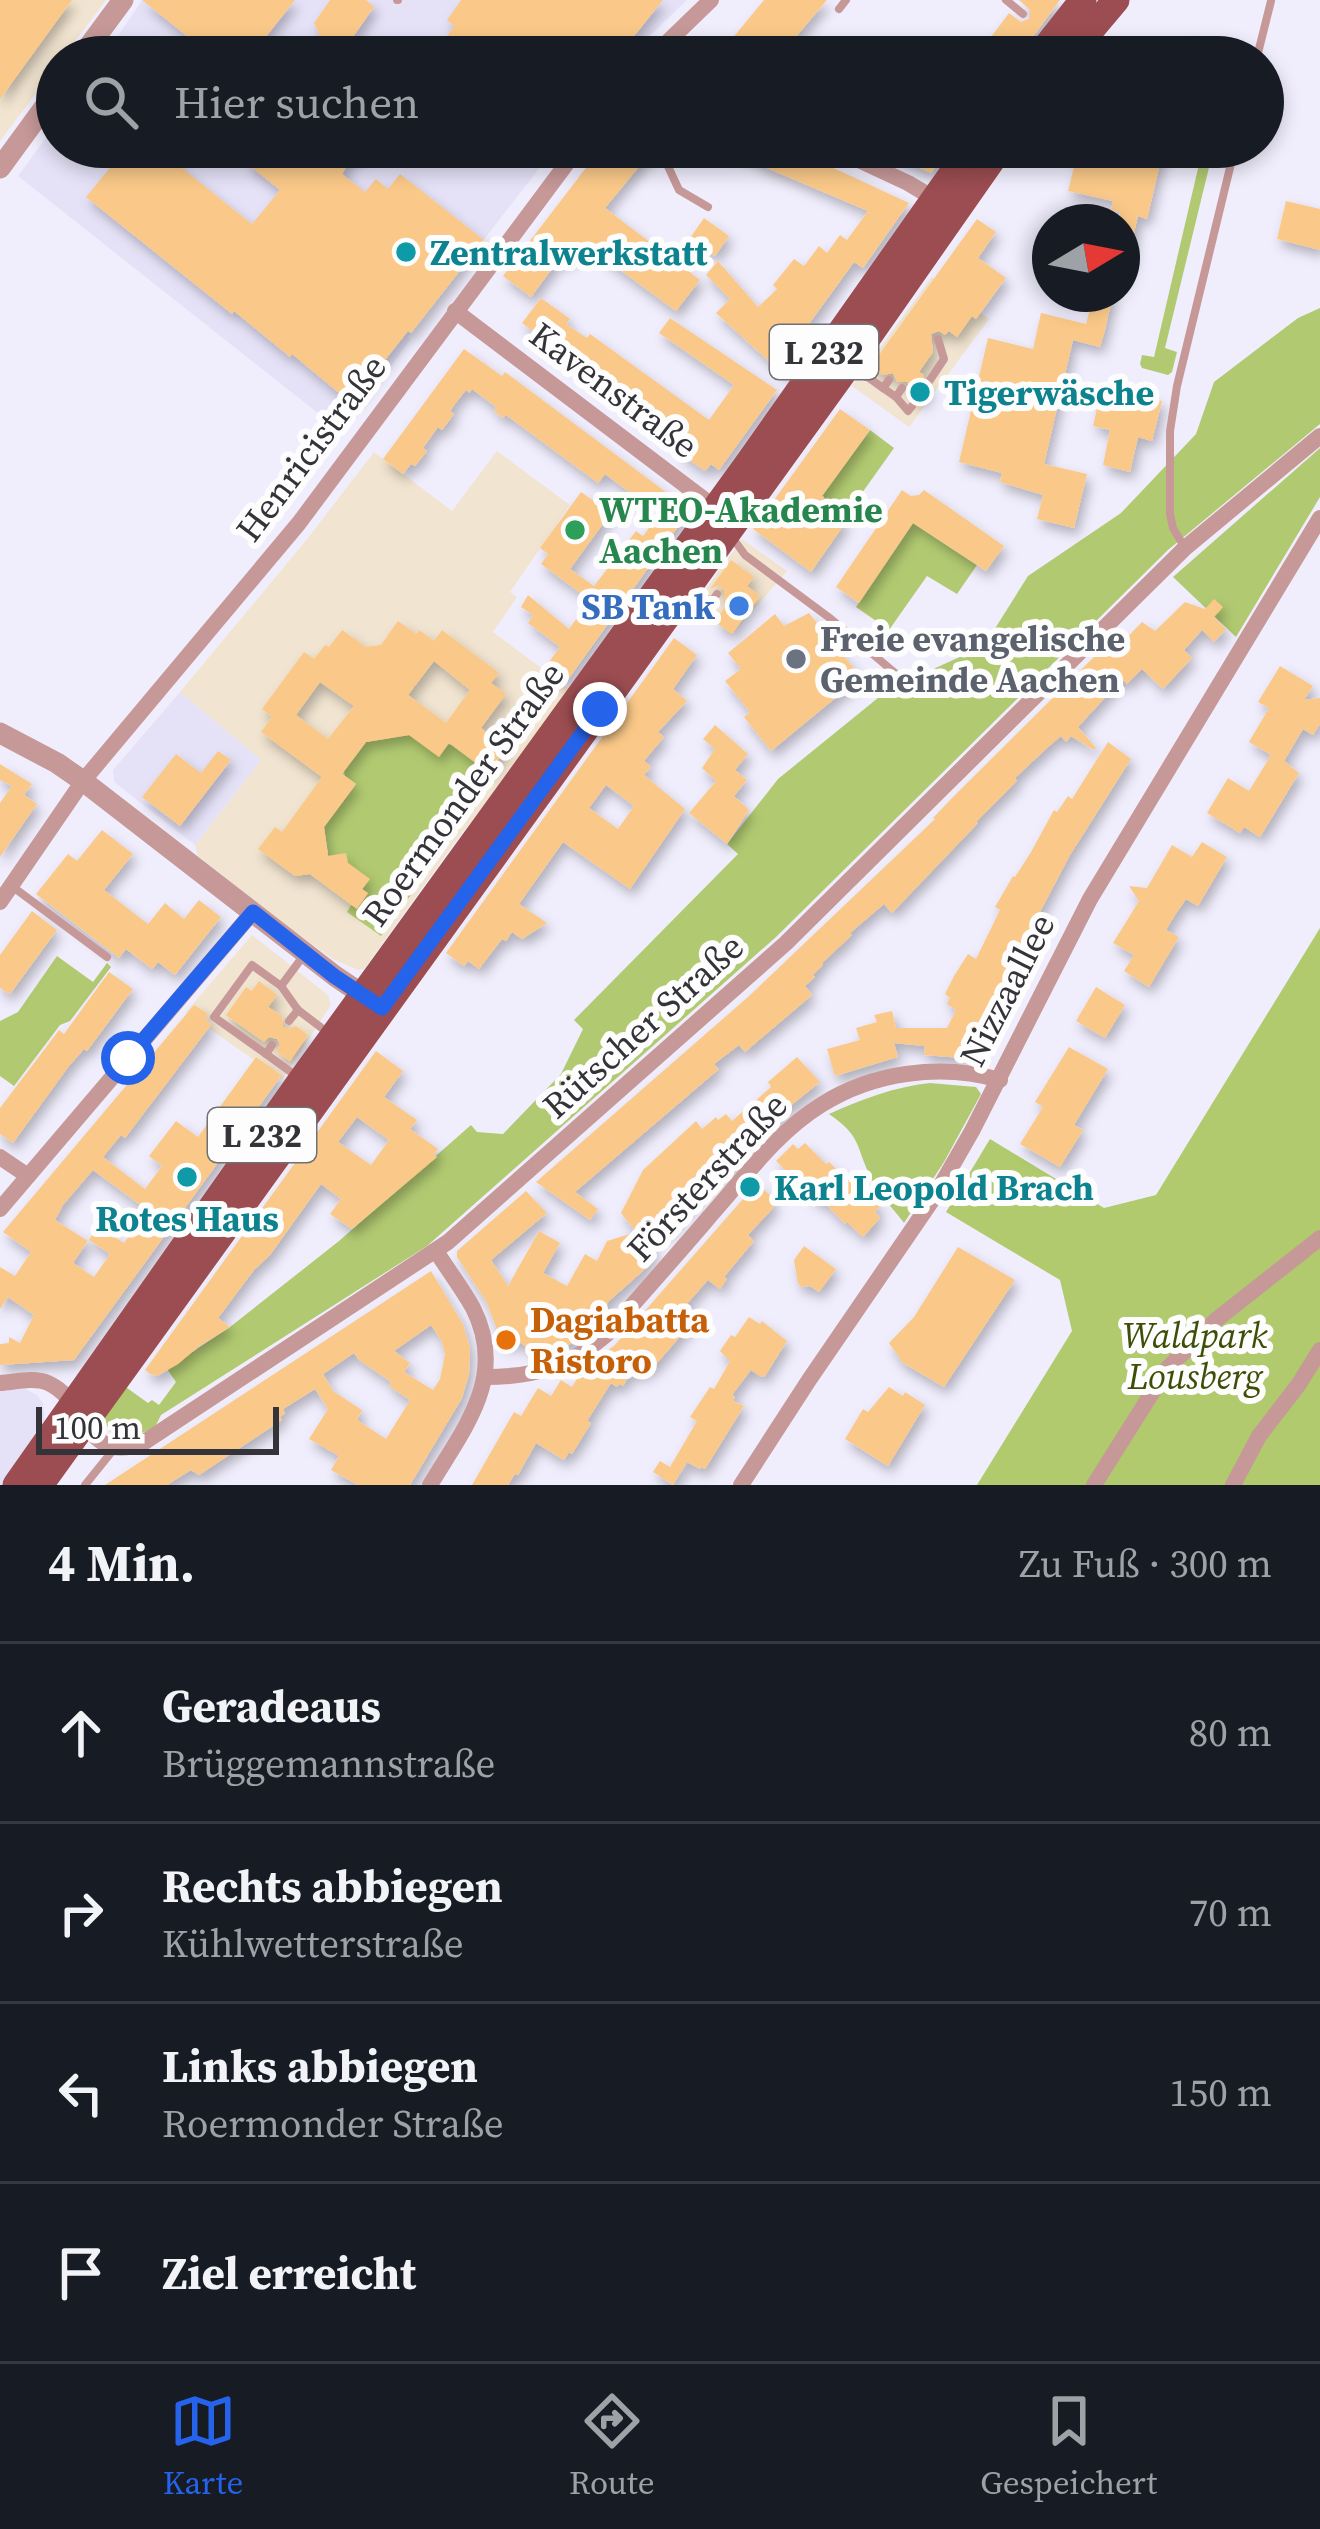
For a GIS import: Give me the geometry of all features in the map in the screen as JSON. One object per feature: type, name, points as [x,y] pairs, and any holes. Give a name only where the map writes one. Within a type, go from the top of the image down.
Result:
[{"type":"main road","points":[[1057,36],[1083,0]]},
{"type":"main road","points":[[1063,36],[1116,0]]},
{"type":"main road","name":"Roermonder Straße","points":[[40,1485],[78,1414],[333,1036],[372,1002],[686,589],[726,520],[863,373],[901,308],[962,168]]},
{"type":"main road","name":"Roermonder Straße","points":[[16,1485],[78,1414],[372,1002],[726,520],[945,206],[981,168]]},
{"type":"street","points":[[96,36],[123,0]]},
{"type":"street","points":[[677,36],[711,0]]},
{"type":"street","points":[[0,169],[36,119]]},
{"type":"street","name":"Henricistraße","points":[[0,902],[83,781],[299,523],[564,168]]},
{"type":"street","points":[[872,168],[945,206]]},
{"type":"street","name":"Kavenstraße","points":[[454,311],[726,520]]},
{"type":"street","name":"Rütscher Straße","points":[[114,1449],[143,1443],[436,1251],[786,943],[1185,548],[1320,436]]},
{"type":"street","name":"Nizzaallee","points":[[741,1485],[933,1199],[1000,1080],[1090,899],[1320,518]]},
{"type":"street","points":[[0,733],[83,781],[372,1002]]},
{"type":"street","points":[[0,1209],[253,912]]},
{"type":"street","name":"Försterstraße","points":[[485,1377],[532,1373],[584,1354],[607,1335],[777,1142],[820,1106],[860,1087],[906,1074],[962,1072],[1000,1080]]},
{"type":"street","points":[[0,1157],[28,1176]]},
{"type":"street","points":[[1094,1485],[1167,1370],[1216,1320],[1320,1238]]},
{"type":"street","points":[[430,1485],[480,1400],[485,1377],[479,1323],[436,1251]]},
{"type":"street","points":[[1233,1485],[1258,1436],[1320,1350]]},
{"type":"street","points":[[0,1383],[45,1382],[63,1394],[98,1439],[114,1449]]},
{"type":"lane","points":[[839,9],[846,0]]},
{"type":"lane","points":[[1006,0],[1023,14]]},
{"type":"lane","points":[[1262,36],[1271,1]]},
{"type":"lane","points":[[669,168],[679,190],[708,207]]},
{"type":"lane","points":[[1185,548],[1170,514],[1170,430],[1230,168]]},
{"type":"lane","points":[[930,380],[944,359],[936,339]]},
{"type":"lane","points":[[863,373],[899,393],[908,411],[912,406]]},
{"type":"lane","points":[[726,520],[745,555],[832,619],[901,678]]},
{"type":"lane","points":[[737,565],[745,555]]},
{"type":"lane","points":[[686,589],[712,601],[717,594]]},
{"type":"lane","points":[[12,886],[107,957]]},
{"type":"lane","points":[[281,986],[305,953]]},
{"type":"lane","points":[[302,1079],[269,1049],[214,1017],[252,965],[333,1036]]},
{"type":"lane","points":[[289,1022],[298,1010]]},
{"type":"lane","points":[[86,1485],[114,1449]]},
{"type":"shaded area","points":[[0,0],[106,0],[79,36],[36,36],[36,93],[0,141]]},
{"type":"shaded area","points":[[142,0],[687,0],[650,36],[118,36]]},
{"type":"shaded area","points":[[36,152],[36,168],[540,168],[408,337],[411,339],[343,433],[18,176]]},
{"type":"shaded area","points":[[932,277],[989,319],[909,427],[852,386]]},
{"type":"shaded area","points":[[497,451],[570,505],[510,592],[517,597],[493,632],[572,691],[364,969],[358,970],[333,959],[198,856],[195,845],[261,760],[180,692],[374,452],[452,511]]},
{"type":"shaded area","name":"SB Tank","points":[[742,539],[787,571],[732,635],[694,606]]},
{"type":"shaded area","points":[[180,692],[261,760],[195,845],[114,782],[113,770]]},
{"type":"shaded area","points":[[252,935],[328,995],[331,1005],[282,1080],[186,1012]]},
{"type":"shaded area","points":[[25,1389],[43,1403],[45,1423],[6,1485],[0,1485],[0,1390]]},
{"type":"green space","points":[[1198,168],[1209,168],[1165,348],[1177,352],[1172,372],[1142,368],[1142,355],[1154,357]]},
{"type":"green space","points":[[1320,308],[1320,424],[1168,550],[776,937],[427,1246],[161,1415],[155,1427],[124,1438],[112,1434],[105,1417],[123,1385],[159,1405],[176,1382],[167,1369],[230,1327],[339,1241],[471,1125],[477,1132],[503,1134],[561,1074],[583,1029],[574,1020],[738,854],[727,844],[778,779],[889,689],[984,646],[1028,576],[1121,513],[1196,434],[1214,382],[1298,318]]},
{"type":"green space","points":[[870,430],[894,448],[847,514],[822,496]]},
{"type":"green space","points":[[1320,448],[1320,497],[1236,637],[1173,577]]},
{"type":"green space","points":[[913,523],[977,565],[957,594],[927,576],[889,630],[856,607]]},
{"type":"green space","points":[[409,735],[452,745],[503,768],[381,936],[347,912],[351,905],[357,908],[367,894],[362,890],[369,879],[326,857],[324,827],[356,784],[344,771],[366,742]]},
{"type":"green space","name":"Waldpark Lousberg","points":[[1320,928],[1320,1485],[977,1485],[1072,1331],[1060,1280],[946,1212],[990,1139],[1104,1208],[1156,1195]]},
{"type":"green space","points":[[57,956],[93,982],[107,963],[111,967],[14,1086],[0,1076],[0,1021],[18,1012]]},
{"type":"green space","points":[[930,1083],[976,1087],[981,1094],[904,1223],[873,1182],[852,1135],[829,1114],[878,1094]]},
{"type":"building","points":[[0,0],[72,0],[46,36],[36,36],[36,50],[0,99]]},
{"type":"building","points":[[142,0],[295,0],[267,36],[187,36]]},
{"type":"building","points":[[330,0],[366,0],[374,7],[354,36],[320,36],[314,23]]},
{"type":"building","points":[[461,0],[663,0],[634,36],[447,36],[454,26],[447,20]]},
{"type":"building","points":[[764,0],[827,0],[797,36],[734,36]]},
{"type":"building","points":[[1019,0],[1060,0],[1033,36],[992,36],[1009,13],[1021,22],[1030,18],[1030,10]]},
{"type":"building","points":[[110,168],[182,168],[252,224],[280,190],[252,168],[346,168],[342,174],[365,192],[376,179],[388,189],[400,174],[484,240],[351,403],[86,197]]},
{"type":"building","points":[[586,168],[638,168],[605,208],[700,280],[676,311],[582,242],[566,263],[560,258],[531,297],[503,276]]},
{"type":"building","points":[[833,168],[909,203],[863,268],[854,262],[790,350],[800,357],[786,377],[716,313],[730,299],[706,275],[718,261],[758,307],[777,289],[773,285],[794,259],[804,266],[819,246],[827,253],[840,235],[847,240],[868,211],[769,169]]},
{"type":"building","points":[[1074,168],[1159,168],[1147,219],[1140,217],[1140,204],[1068,191]]},
{"type":"building","points":[[1286,201],[1320,209],[1320,250],[1277,239]]},
{"type":"building","points":[[704,218],[729,236],[715,256],[690,238]]},
{"type":"building","points":[[977,219],[996,232],[978,258],[1006,278],[957,337],[949,331],[931,334],[933,352],[919,372],[924,375],[923,385],[932,388],[920,404],[908,398],[907,382],[897,382],[893,373],[883,375],[871,366]]},
{"type":"building","points":[[541,298],[570,319],[566,324],[587,338],[590,334],[709,420],[734,385],[659,333],[670,318],[777,390],[719,470],[711,464],[705,471],[679,453],[684,445],[522,323]]},
{"type":"building","points":[[1089,312],[1109,312],[1100,347],[1073,340],[1044,464],[1087,474],[1074,528],[1037,519],[1043,495],[1000,482],[1002,473],[959,462],[988,338],[1033,349],[1041,313],[1086,324]]},
{"type":"building","points":[[464,349],[502,376],[505,372],[690,510],[564,685],[543,670],[560,647],[528,623],[533,615],[521,607],[528,595],[569,629],[590,600],[541,564],[548,554],[540,548],[581,492],[611,513],[570,569],[594,586],[636,531],[643,536],[659,514],[605,474],[598,483],[506,415],[503,418],[472,389],[458,400],[442,430],[438,427],[415,466],[411,464],[403,474],[383,459]]},
{"type":"building","points":[[1102,386],[1162,401],[1152,441],[1138,437],[1130,472],[1103,465],[1110,430],[1093,426]]},
{"type":"building","points":[[840,409],[870,430],[822,496],[819,504],[846,522],[811,572],[753,529]]},
{"type":"building","points":[[902,490],[911,496],[924,490],[1004,546],[986,571],[913,523],[859,603],[836,587]]},
{"type":"building","points":[[731,560],[754,577],[747,586],[760,596],[732,634],[715,622],[728,602],[724,590],[710,589]]},
{"type":"building","points":[[1214,599],[1223,607],[1214,617],[1226,629],[1214,642],[1202,630],[1184,650],[1192,658],[1163,689],[1142,669],[1127,684],[1122,679],[1078,727],[1094,750],[1071,736],[1066,742],[1061,736],[1048,747],[892,913],[884,904],[850,933],[805,986],[812,995],[745,1052],[739,1045],[714,1064],[719,1069],[575,1192],[598,1209],[590,1220],[536,1182],[749,996],[935,819],[1103,648],[1108,653],[1116,649],[1142,622],[1155,631],[1185,602],[1205,609]]},
{"type":"building","points":[[809,613],[861,677],[771,751],[744,717],[750,712],[725,681],[741,669],[728,653],[775,614],[784,626]]},
{"type":"building","points":[[398,621],[434,641],[442,630],[499,673],[491,683],[506,694],[481,728],[507,747],[489,773],[449,743],[439,757],[409,735],[366,742],[342,774],[356,784],[324,827],[328,856],[346,853],[348,863],[370,879],[362,889],[368,893],[357,909],[310,874],[295,876],[258,849],[275,827],[282,832],[322,777],[261,732],[272,717],[262,709],[304,652],[314,659],[342,630],[366,647],[381,645]],"holes":[[[434,661],[470,690],[446,723],[408,695]],[[320,682],[354,706],[328,739],[296,715]]]},
{"type":"building","points":[[674,638],[697,655],[673,689],[687,701],[658,732],[664,737],[644,761],[651,767],[644,775],[685,809],[630,889],[563,842],[519,904],[547,923],[522,939],[512,932],[479,969],[468,961],[464,966],[446,953]],"holes":[[[606,785],[634,806],[618,829],[589,808]]]},
{"type":"building","points":[[1280,666],[1313,686],[1304,700],[1320,698],[1320,724],[1313,735],[1303,729],[1284,761],[1299,773],[1260,837],[1244,827],[1240,833],[1207,813],[1228,778],[1249,791],[1271,755],[1249,742],[1269,708],[1258,702]]},
{"type":"building","points":[[715,725],[748,754],[735,770],[747,780],[734,796],[749,810],[727,844],[689,813],[716,781],[702,768],[715,749],[703,739]]},
{"type":"building","points":[[1108,742],[1131,759],[1070,855],[963,1058],[924,1055],[925,1046],[894,1043],[898,1057],[835,1076],[827,1049],[860,1040],[856,1028],[877,1022],[874,1015],[892,1011],[896,1028],[947,1028],[956,1010],[947,1004],[950,998],[945,994],[954,976],[968,954],[976,959],[1000,910],[995,907],[1013,876],[1054,810],[1068,796],[1072,799]]},
{"type":"building","points":[[218,751],[231,760],[180,826],[142,797],[176,754],[201,773]]},
{"type":"building","points":[[0,764],[32,784],[24,795],[37,804],[0,857],[0,803],[12,786],[0,780]]},
{"type":"building","points":[[102,830],[133,854],[104,890],[148,924],[165,903],[184,919],[199,900],[221,917],[175,975],[158,962],[152,969],[126,949],[119,958],[36,894],[68,854],[77,861]]},
{"type":"building","points":[[1202,842],[1227,857],[1198,906],[1186,899],[1166,930],[1179,937],[1149,987],[1124,971],[1134,955],[1113,943],[1139,901],[1129,886],[1147,888],[1172,845],[1192,857]]},
{"type":"building","points":[[32,911],[57,930],[10,994],[0,988],[0,955]]},
{"type":"building","points":[[109,972],[133,989],[13,1143],[0,1134],[0,1108],[59,1030],[64,1034]]},
{"type":"building","points":[[259,981],[277,995],[268,1007],[282,1016],[283,1027],[296,1026],[308,1035],[290,1061],[277,1052],[277,1039],[269,1037],[264,1042],[226,1015],[246,987],[252,991]]},
{"type":"building","points":[[1096,987],[1125,1005],[1105,1038],[1076,1021]]},
{"type":"building","points":[[194,1005],[207,1013],[211,1025],[125,1138],[121,1135],[103,1157],[145,1189],[162,1166],[149,1156],[176,1121],[198,1137],[256,1057],[280,1074],[74,1360],[0,1365],[0,1344],[9,1343],[9,1337],[20,1343],[34,1315],[8,1297],[0,1309],[0,1267],[15,1276],[31,1252],[3,1232]],"holes":[[[93,1170],[147,1210],[124,1243],[98,1226],[89,1240],[110,1254],[94,1277],[73,1263],[88,1241],[55,1220]]]},
{"type":"building","points":[[1069,1047],[1108,1069],[1074,1125],[1083,1130],[1060,1167],[1020,1144],[1043,1107],[1035,1102]]},
{"type":"building","points":[[376,1051],[403,1071],[384,1097],[417,1120],[410,1129],[438,1149],[437,1157],[352,1229],[330,1214],[341,1199],[321,1184],[218,1318],[230,1327],[157,1376],[145,1370]],"holes":[[[357,1117],[389,1140],[371,1165],[338,1142]]]},
{"type":"building","points":[[797,1057],[820,1082],[705,1188],[665,1235],[645,1217],[655,1258],[609,1301],[591,1331],[539,1355],[519,1342],[503,1345],[486,1301],[457,1251],[526,1191],[547,1213],[491,1260],[508,1286],[539,1231],[560,1243],[543,1273],[567,1286],[585,1254],[597,1261],[607,1241],[636,1232],[621,1213],[643,1170],[696,1121],[702,1129],[726,1114],[732,1121]]},
{"type":"building","points":[[805,1143],[880,1207],[875,1212],[880,1218],[863,1237],[776,1161],[793,1144],[798,1149]]},
{"type":"building","points":[[757,1183],[775,1200],[748,1235],[754,1241],[724,1277],[720,1289],[708,1280],[685,1306],[698,1316],[651,1370],[647,1368],[642,1376],[632,1371],[623,1386],[611,1383],[572,1454],[564,1460],[536,1443],[508,1485],[472,1485],[514,1412],[521,1416],[538,1388],[551,1396],[561,1380],[572,1387],[584,1367],[592,1372]]},
{"type":"building","points":[[804,1246],[836,1269],[819,1292],[798,1283],[794,1260]]},
{"type":"building","points":[[958,1247],[1015,1280],[944,1387],[903,1363],[889,1343],[914,1317]]},
{"type":"building","points":[[431,1271],[463,1324],[470,1348],[462,1398],[410,1485],[358,1485],[331,1470],[339,1456],[309,1439],[328,1409],[315,1389],[283,1409],[282,1420],[199,1475],[191,1470],[167,1485],[105,1485]],"holes":[[[431,1325],[445,1354],[433,1390],[404,1372],[410,1363],[394,1351]],[[354,1353],[410,1400],[386,1439],[357,1420],[362,1410],[333,1391],[323,1374]]]},
{"type":"building","points":[[749,1317],[787,1341],[765,1376],[751,1370],[732,1395],[733,1401],[744,1406],[705,1469],[687,1462],[673,1485],[653,1472],[660,1461],[670,1467],[697,1421],[690,1417],[730,1361],[720,1351]]},
{"type":"building","points":[[889,1387],[925,1405],[888,1466],[845,1439],[863,1409],[868,1412]]},
{"type":"place","name":"Zentralwerkstatt","points":[[406,252]]},
{"type":"place","name":"Tigerwäsche","points":[[920,392]]},
{"type":"place","name":"WTEO-Akademie Aachen","points":[[575,530]]},
{"type":"place","name":"SB Tank","points":[[739,606]]},
{"type":"place","name":"Freie evangelische Gemeinde Aachen","points":[[796,659]]},
{"type":"place","name":"Rotes Haus","points":[[187,1177]]},
{"type":"place","name":"Karl Leopold Brach","points":[[750,1187]]},
{"type":"place","name":"Dagiabatta Ristoro","points":[[506,1340]]},
{"type":"route","points":[[128,1058],[253,912],[382,1008],[600,709]]}]
